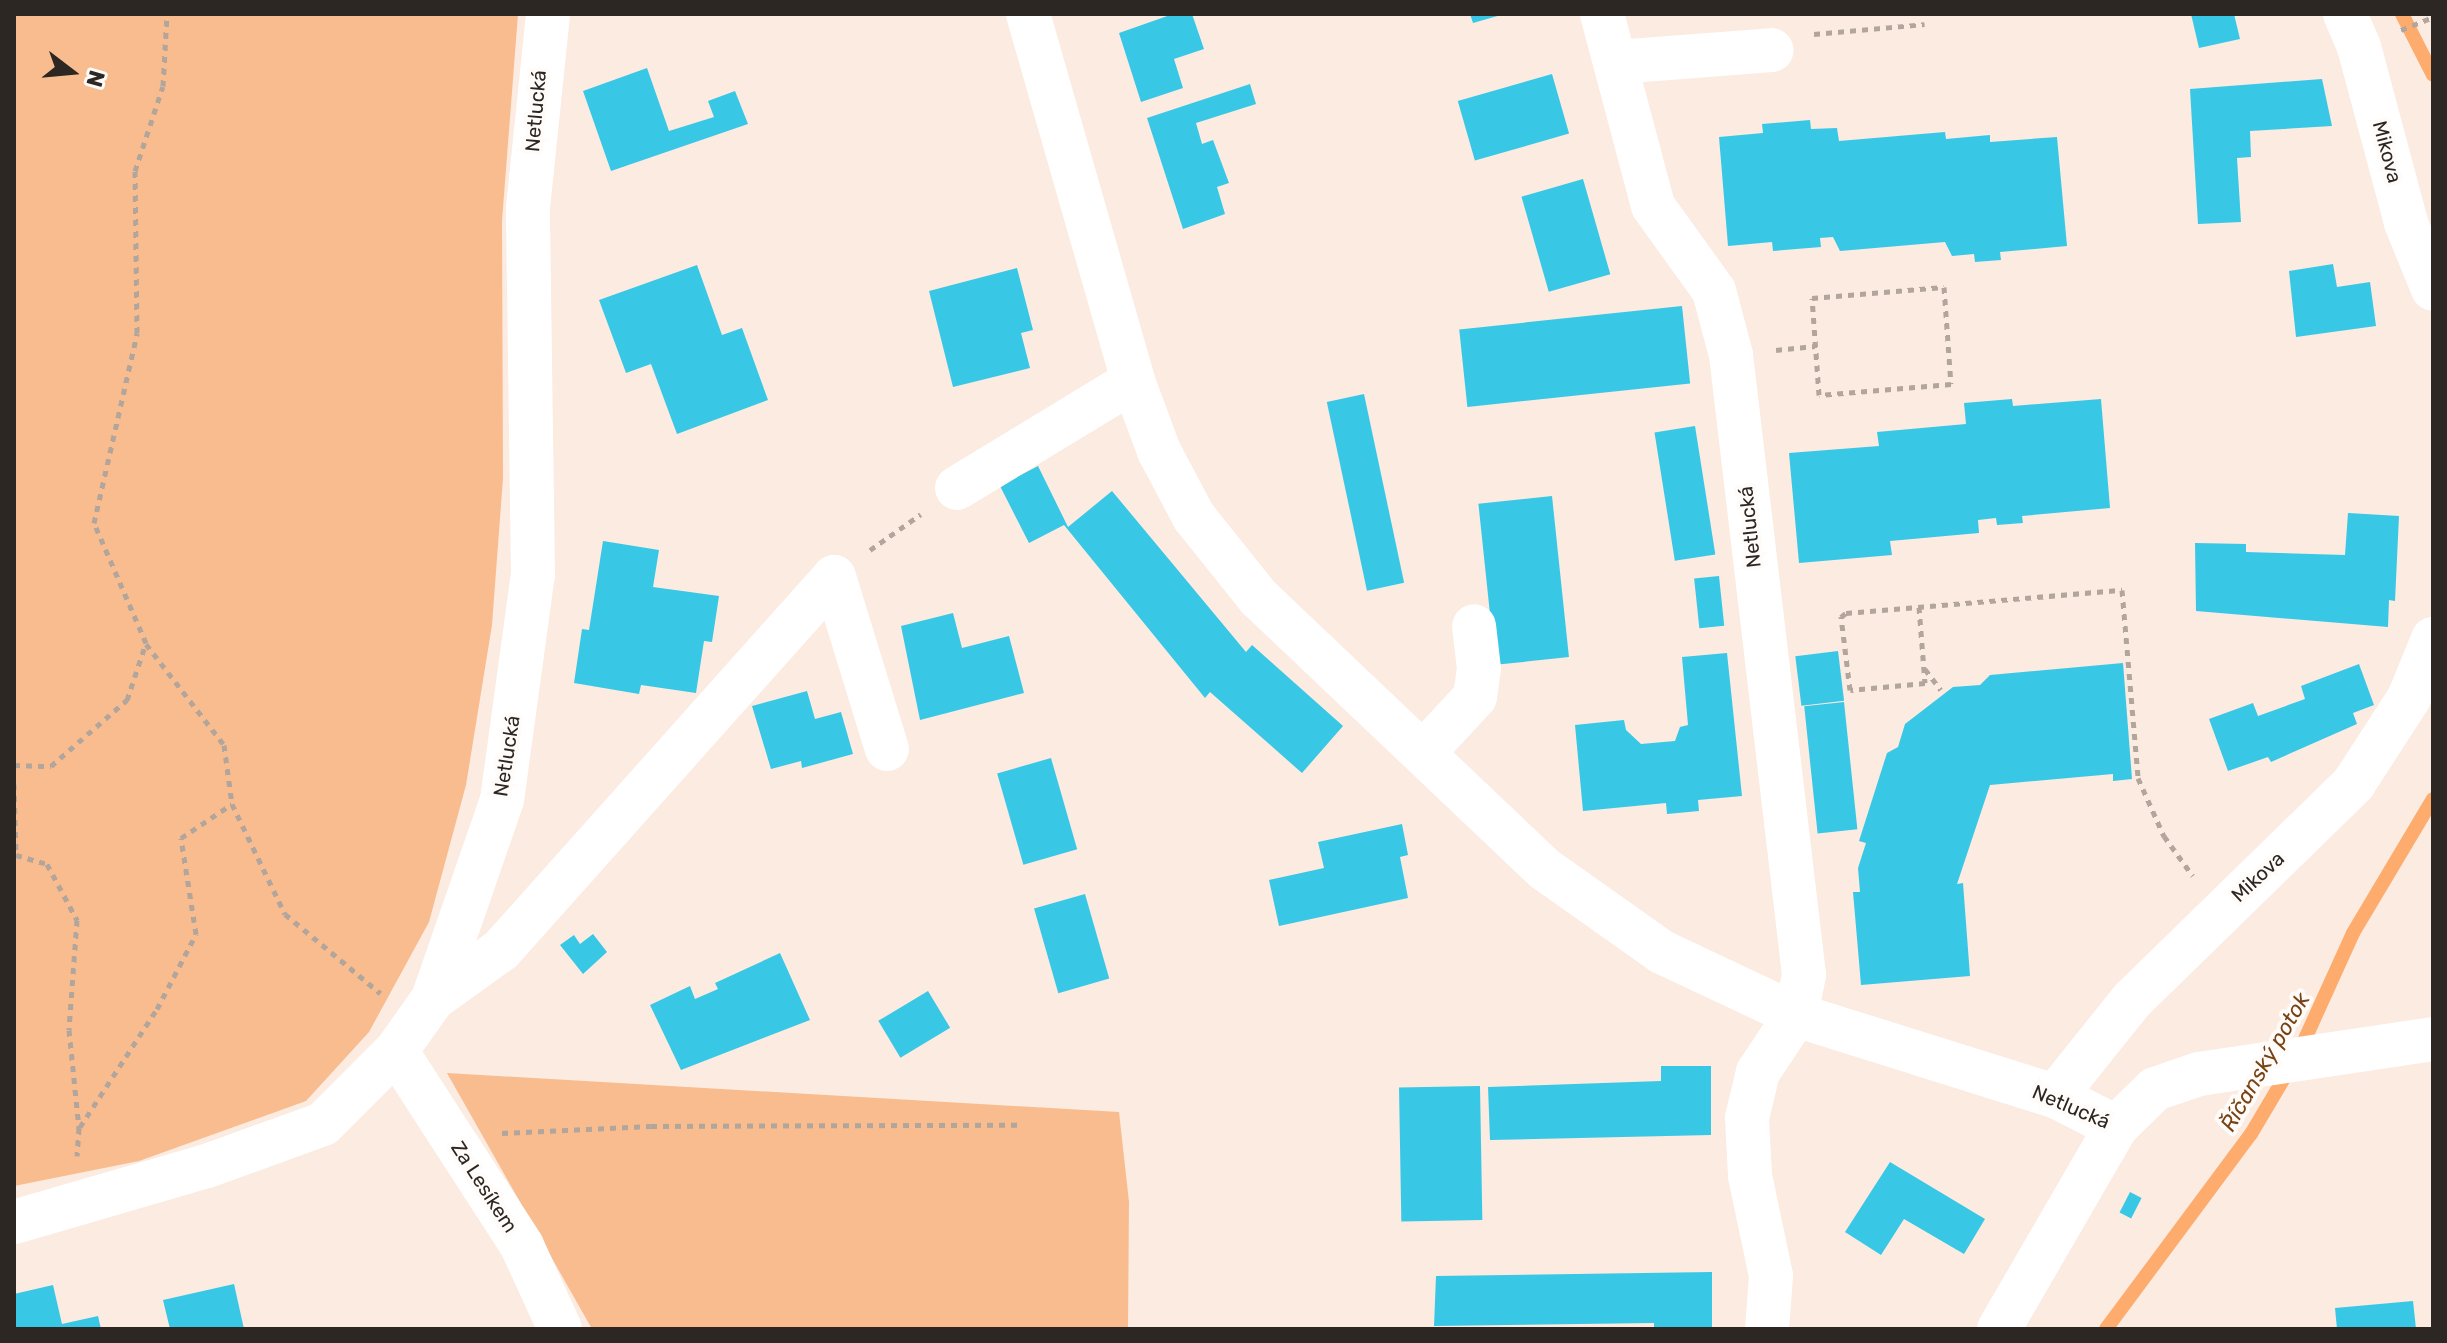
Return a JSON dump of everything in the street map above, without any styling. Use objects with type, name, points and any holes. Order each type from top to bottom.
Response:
[{"type":"street","name":"Netlucká","points":[[14,1222],[73,1208],[323,1124],[396,1051],[433,999],[502,800],[533,575],[528,208],[548,14]]},
{"type":"street","name":"Netlucká","points":[[1028,14],[1133,381],[1159,451],[1194,517],[1259,598],[1546,870],[1662,952],[1796,1015],[2055,1096],[2116,1127],[2155,1089],[2199,1074],[2433,1039]]},
{"type":"street","name":"Netlucká","points":[[1602,14],[1653,206],[1714,291],[1724,318],[1804,975],[1796,1015],[1758,1072],[1747,1118],[1750,1176],[1771,1276],[1767,1329]]},
{"type":"street","name":"Mikova","points":[[2345,14],[2359,47],[2406,223],[2433,289]]},
{"type":"street","points":[[1617,62],[1772,50]]},
{"type":"street","points":[[957,488],[1133,381]]},
{"type":"street","points":[[433,999],[501,950],[834,577]]},
{"type":"street","points":[[834,577],[887,749]]},
{"type":"street","points":[[1423,753],[1475,697],[1479,669],[1474,626]]},
{"type":"street","name":"Mikova","points":[[2055,1096],[2132,1000],[2354,783],[2409,698],[2433,639]]},
{"type":"street","name":"Za Lesíkem","points":[[396,1051],[522,1246],[560,1329]]},
{"type":"street","points":[[1999,1329],[2116,1127]]},
{"type":"path","points":[[167,14],[163,86],[135,171],[137,333],[94,523],[146,643],[224,745],[232,804],[285,914],[387,998],[433,999]]},
{"type":"path","points":[[2387,36],[2433,17]]},
{"type":"path","points":[[1772,50],[1778,37],[1925,24]]},
{"type":"path","points":[[1944,287],[1951,384],[1819,395],[1812,298],[1944,287]]},
{"type":"path","points":[[834,577],[957,488]]},
{"type":"path","points":[[1919,607],[1925,683],[1850,690],[1841,617],[1919,607],[2122,590],[2138,778],[2164,836],[2200,885]]},
{"type":"path","points":[[14,765],[51,766],[127,700],[146,643]]},
{"type":"path","points":[[1924,668],[1941,690]]},
{"type":"path","points":[[14,784],[16,855],[47,864],[77,920],[69,1030],[79,1128],[73,1208]]},
{"type":"path","points":[[79,1128],[157,1009],[196,934],[181,838],[232,804]]},
{"type":"path","points":[[454,1141],[519,1131],[636,1127],[1021,1125]]},
{"type":"shaded area","points":[[14,14],[518,14],[502,221],[503,478],[492,625],[466,785],[429,922],[369,1032],[306,1101],[139,1161],[14,1186]]},
{"type":"shaded area","points":[[447,1073],[1119,1112],[1129,1202],[1128,1329],[592,1329]]},
{"type":"building","points":[[1173,14],[1192,14],[1204,49],[1174,59],[1183,88],[1141,102],[1119,33]]},
{"type":"building","points":[[1470,14],[1501,14],[1501,15],[1473,23]]},
{"type":"building","points":[[2191,14],[2234,14],[2240,39],[2199,48]]},
{"type":"building","points":[[647,68],[669,131],[714,117],[708,101],[735,91],[748,124],[611,171],[583,91]]},
{"type":"building","points":[[1552,74],[1569,134],[1475,161],[1458,101]]},
{"type":"building","points":[[2322,79],[2332,126],[2250,131],[2251,157],[2237,158],[2241,222],[2198,224],[2190,89]]},
{"type":"building","points":[[1250,84],[1256,104],[1196,123],[1202,144],[1213,140],[1229,183],[1217,187],[1225,214],[1183,229],[1147,118]]},
{"type":"building","points":[[1810,120],[1811,129],[1837,128],[1839,141],[1945,132],[1946,139],[1990,135],[1990,142],[2057,137],[2067,246],[2000,252],[2001,260],[1975,262],[1974,254],[1952,256],[1945,242],[1840,251],[1833,237],[1820,238],[1821,247],[1773,251],[1772,242],[1728,246],[1719,137],[1763,133],[1762,124]]},
{"type":"building","points":[[1583,179],[1610,274],[1549,292],[1521,197]]},
{"type":"building","points":[[2333,264],[2337,287],[2370,282],[2376,326],[2296,337],[2289,271]]},
{"type":"building","points":[[697,265],[722,335],[742,328],[768,400],[677,434],[651,364],[626,373],[599,300]]},
{"type":"building","points":[[1017,268],[1033,330],[1021,333],[1030,368],[953,387],[929,291]]},
{"type":"building","points":[[1682,306],[1690,384],[1467,407],[1459,329]]},
{"type":"building","points":[[1364,394],[1404,583],[1367,591],[1327,402]]},
{"type":"building","points":[[2012,399],[2013,406],[2101,399],[2110,508],[2022,516],[2023,523],[1997,525],[1996,518],[1978,520],[1979,533],[1890,541],[1892,555],[1799,563],[1789,453],[1879,446],[1877,432],[1966,424],[1964,403]]},
{"type":"building","points":[[1695,426],[1715,554],[1675,561],[1655,432]]},
{"type":"building","points":[[1038,466],[1068,527],[1112,491],[1246,652],[1252,645],[1343,726],[1302,773],[1210,692],[1205,698],[1064,525],[1029,543],[1000,486]]},
{"type":"building","points":[[1552,496],[1569,657],[1495,665],[1478,504]]},
{"type":"building","points":[[2348,513],[2399,516],[2395,601],[2389,600],[2388,627],[2196,611],[2195,543],[2246,544],[2246,552],[2345,555]]},
{"type":"building","points":[[603,541],[659,550],[653,587],[719,596],[712,642],[704,641],[696,693],[641,685],[639,694],[574,683],[582,629],[589,630]]},
{"type":"building","points":[[1719,576],[1724,626],[1699,628],[1694,579]]},
{"type":"building","points":[[953,613],[962,648],[1009,636],[1024,693],[920,720],[901,626]]},
{"type":"building","points":[[1838,651],[1844,701],[1801,706],[1795,656]]},
{"type":"building","points":[[1727,653],[1742,796],[1698,800],[1699,811],[1667,814],[1666,803],[1583,811],[1575,725],[1624,720],[1626,730],[1641,744],[1675,741],[1680,727],[1688,725],[1682,657]]},
{"type":"building","points":[[2123,663],[2132,779],[2113,781],[2113,774],[1990,785],[1957,884],[1963,883],[1970,976],[1861,985],[1853,892],[1860,892],[1858,868],[1866,843],[1859,841],[1887,753],[1898,747],[1905,724],[1953,687],[1980,685],[1990,675]]},
{"type":"building","points":[[2359,664],[2374,705],[2353,713],[2357,724],[2271,762],[2268,757],[2228,771],[2209,719],[2253,703],[2258,716],[2305,699],[2301,686]]},
{"type":"building","points":[[807,691],[815,719],[841,712],[853,754],[802,768],[801,761],[771,769],[752,706]]},
{"type":"building","points":[[1844,702],[1857,829],[1818,833],[1804,706]]},
{"type":"building","points":[[1051,758],[1077,849],[1023,865],[997,773]]},
{"type":"building","points":[[1402,824],[1408,855],[1400,857],[1408,898],[1279,926],[1269,880],[1324,868],[1318,842]]},
{"type":"building","points":[[1085,894],[1109,979],[1058,993],[1034,909]]},
{"type":"building","points":[[593,934],[607,952],[583,974],[560,945],[574,935],[580,944]]},
{"type":"building","points":[[780,953],[810,1020],[681,1070],[650,1005],[690,986],[695,999],[718,989],[715,983]]},
{"type":"building","points":[[928,991],[950,1028],[900,1058],[878,1021]]},
{"type":"building","points":[[1661,1066],[1711,1066],[1711,1135],[1490,1140],[1488,1087],[1661,1081]]},
{"type":"building","points":[[1480,1086],[1482,1220],[1401,1221],[1399,1087]]},
{"type":"building","points":[[1890,1162],[1985,1219],[1964,1254],[1904,1219],[1881,1255],[1845,1232]]},
{"type":"building","points":[[2130,1192],[2142,1198],[2131,1218],[2120,1212]]},
{"type":"building","points":[[1712,1272],[1712,1329],[1654,1329],[1654,1323],[1434,1326],[1436,1276]]},
{"type":"building","points":[[234,1284],[244,1329],[170,1329],[163,1300]]},
{"type":"building","points":[[53,1285],[62,1324],[98,1316],[101,1329],[14,1329],[14,1294]]},
{"type":"building","points":[[2413,1301],[2416,1329],[2337,1329],[2335,1308]]},
{"type":"waterway","name":"Říčanský potok","points":[[2402,14],[2433,75]]},
{"type":"waterway","name":"Říčanský potok","points":[[2300,1050],[2353,933],[2433,799]]},
{"type":"waterway","name":"Říčanský potok","points":[[2106,1329],[2251,1134],[2290,1068]]}]
